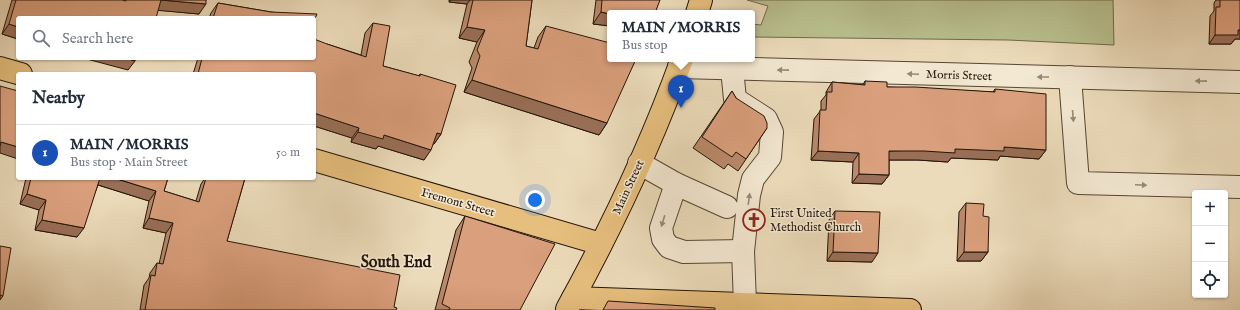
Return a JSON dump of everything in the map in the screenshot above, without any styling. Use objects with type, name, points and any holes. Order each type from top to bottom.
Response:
[{"type":"main road","points":[[698,10],[702,0]]},
{"type":"main road","name":"Main Street","points":[[570,304],[601,244],[639,163],[658,121],[680,63]]},
{"type":"main road","points":[[0,68],[16,73]]},
{"type":"main road","name":"Fremont Street","points":[[316,161],[601,244]]},
{"type":"main road","points":[[570,304],[745,304],[910,310]]},
{"type":"street","name":"Morris Street","points":[[680,63],[732,69],[1240,82]]},
{"type":"street","points":[[732,69],[735,100],[766,119],[772,132],[770,157],[753,179],[749,195],[743,251],[745,304]]},
{"type":"street","points":[[1070,77],[1078,183],[1240,187]]},
{"type":"street","points":[[639,163],[676,184],[727,207]]},
{"type":"street","points":[[676,184],[661,228],[663,239],[669,247],[684,252],[743,251]]},
{"type":"green space","points":[[747,0],[1113,0],[1114,45],[1008,40],[755,37],[755,24],[761,25],[768,6]]},
{"type":"building","points":[[16,0],[161,0],[157,16],[16,16],[16,26],[9,24]]},
{"type":"building","points":[[161,0],[206,0],[206,4]]},
{"type":"building","points":[[473,0],[532,0],[526,46],[538,49],[546,26],[607,42],[607,62],[635,62],[607,123],[472,80],[480,56],[477,50],[485,30],[467,27]]},
{"type":"building","points":[[602,0],[660,0],[656,10],[607,10],[607,13],[601,12]]},
{"type":"building","points":[[1220,0],[1240,0],[1240,30],[1238,30],[1238,35],[1215,35],[1216,7],[1220,7]]},
{"type":"building","points":[[218,3],[271,12],[317,14],[316,16],[214,16]]},
{"type":"building","points":[[373,23],[390,26],[383,66],[420,76],[420,74],[456,85],[441,134],[437,133],[431,150],[384,135],[383,139],[358,132],[359,128],[316,114],[316,72],[198,72],[202,60],[316,60],[316,40],[366,57]]},
{"type":"building","points":[[865,81],[887,82],[887,87],[915,87],[995,92],[995,89],[1046,94],[1046,150],[1004,147],[1004,151],[955,149],[955,153],[889,151],[889,175],[859,174],[859,153],[818,151],[820,110],[826,110],[827,92],[832,92],[832,82],[865,85]]},
{"type":"building","points":[[0,86],[16,90],[16,146],[1,142],[0,146]]},
{"type":"building","points":[[732,91],[736,98],[764,116],[767,123],[767,128],[746,159],[736,152],[732,157],[702,137]]},
{"type":"building","points":[[30,180],[99,180],[84,228],[42,220],[46,200],[27,194]]},
{"type":"building","points":[[120,180],[167,180],[164,191],[199,202],[205,180],[244,180],[227,241],[400,275],[394,307],[397,308],[396,310],[145,310],[151,275],[155,276],[157,263],[163,264],[173,223],[149,218],[156,191]]},
{"type":"building","points":[[966,203],[984,204],[983,216],[989,217],[988,252],[964,252]]},
{"type":"building","points":[[835,211],[880,212],[878,253],[833,252]]},
{"type":"building","points":[[465,216],[555,244],[520,310],[449,310],[450,308],[442,304]]},
{"type":"building","points":[[0,246],[11,248],[3,296],[0,295]]},
{"type":"building","points":[[608,301],[715,308],[715,310],[603,310]]},
{"type":"place","name":"MAIN / MORRIS","points":[[681,108]]},
{"type":"place","name":"First United Methodist Church","points":[[754,220]]},
{"type":"district","name":"South End","points":[[396,261]]}]
